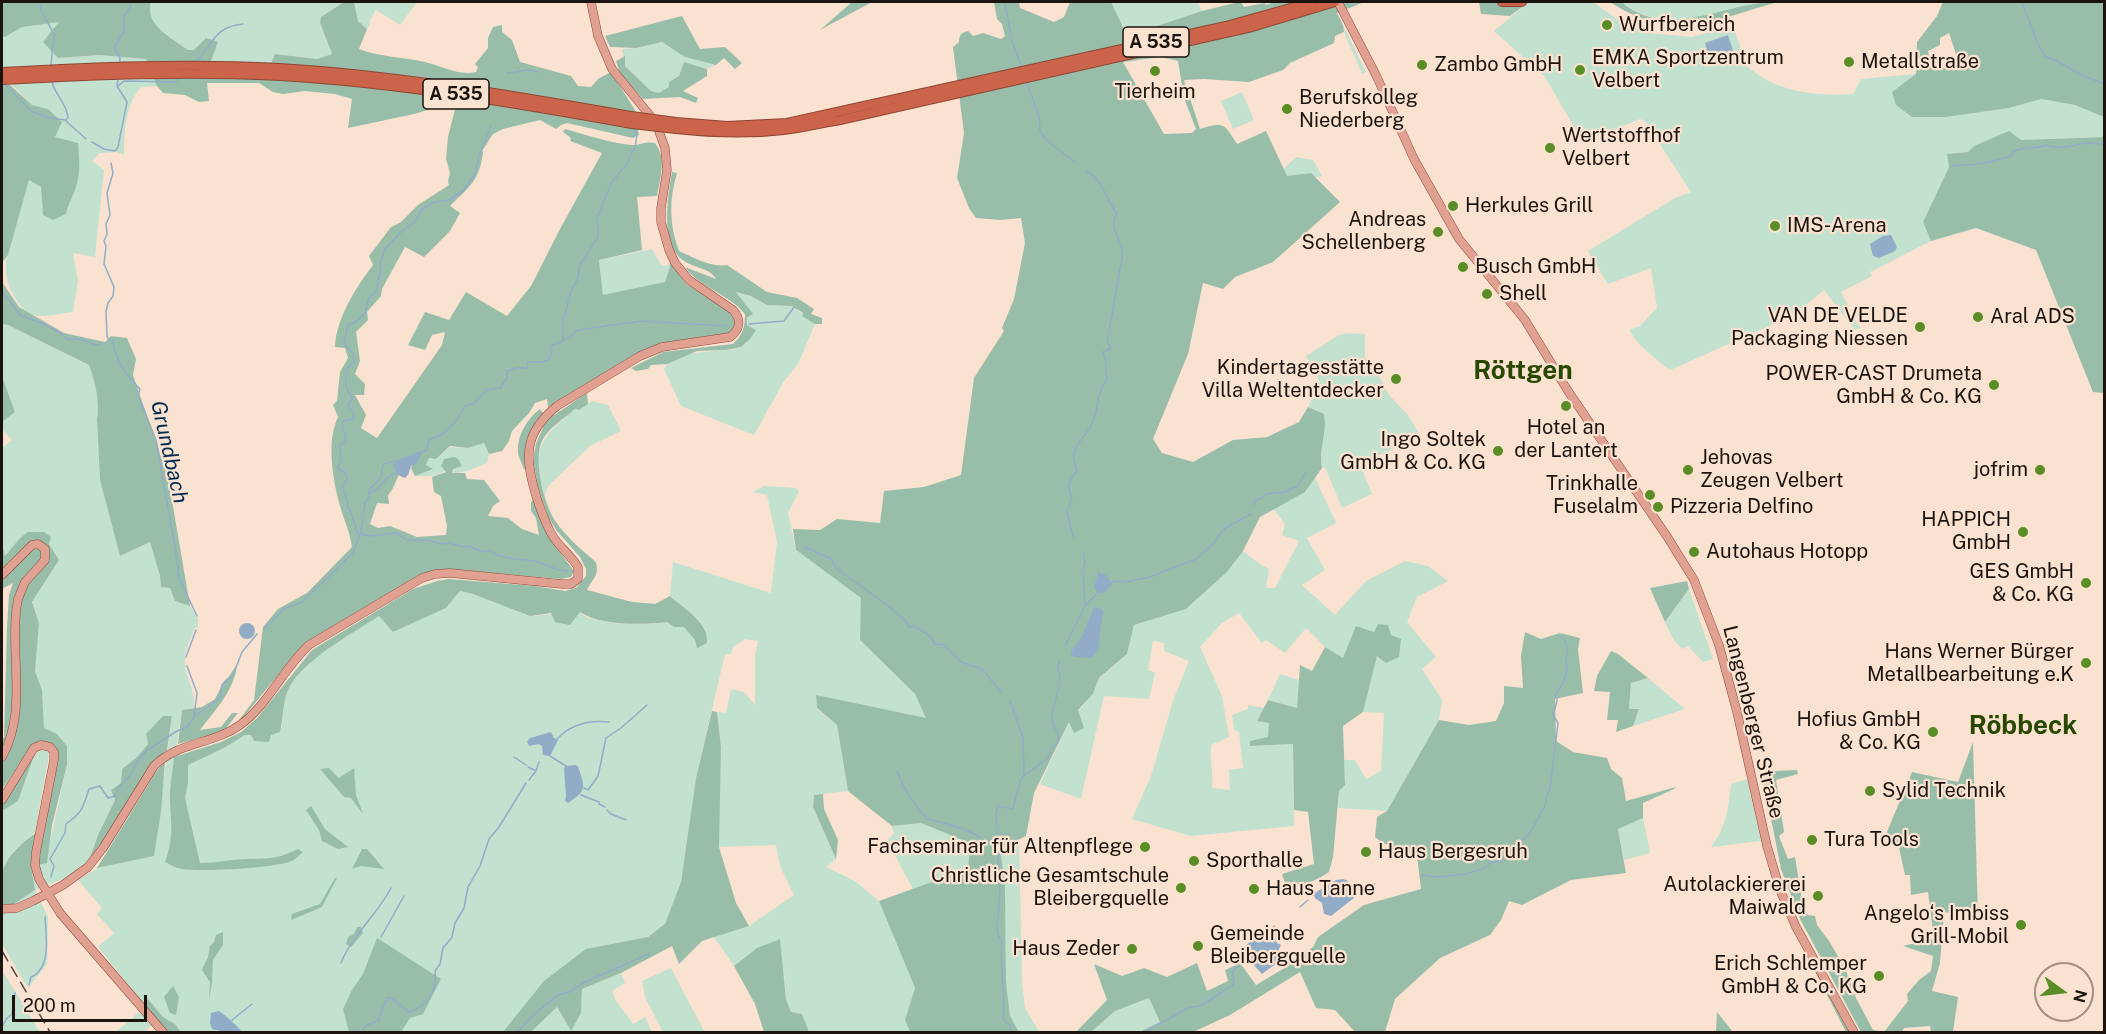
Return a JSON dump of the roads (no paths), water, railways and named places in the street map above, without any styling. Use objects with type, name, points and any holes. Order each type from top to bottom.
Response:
[{"type":"highway","name":"A 535","points":[[1086,61],[1312,2]]},
{"type":"highway","points":[[1502,2],[1522,2]]},
{"type":"highway","name":"A 535","points":[[2,72],[138,66],[380,77],[472,89],[632,120],[676,125],[727,126],[787,123],[967,88],[1252,27],[1337,3]]},
{"type":"highway","name":"A 535","points":[[2,80],[135,74],[279,72]]},
{"type":"main road","points":[[2,909],[17,908],[77,876],[96,858],[154,766],[165,755],[238,727],[259,706],[298,655],[309,645],[410,584],[435,574],[450,573],[562,584],[574,582],[579,575],[578,567],[553,536],[545,521],[529,464],[529,443],[539,423],[566,400],[640,356],[662,346],[730,337],[736,333],[740,324],[739,316],[725,303],[688,280],[669,250],[661,222],[667,170],[665,148],[656,123],[612,69],[598,36],[591,2]]},
{"type":"main road","name":"Langenberger Straße","points":[[1337,3],[1376,75],[1414,159],[1459,239],[1525,320],[1568,391],[1694,580],[1722,654],[1767,846],[1780,890],[1796,927],[1854,1032]]},
{"type":"main road","points":[[2,576],[32,545],[38,544],[45,549],[45,560],[25,582],[18,599],[15,721],[11,738],[2,757]]},
{"type":"main road","points":[[2,800],[34,748],[41,745],[50,747],[54,752],[54,760],[36,852],[37,872],[46,893],[60,913],[163,1032]]},
{"type":"water","points":[[1728,35],[1733,51],[1710,59],[1705,43]]},
{"type":"water","points":[[1891,235],[1897,247],[1895,251],[1879,258],[1873,256],[1870,244],[1883,236]]},
{"type":"water","points":[[423,451],[405,478],[398,474],[393,464],[396,463],[395,461]]},
{"type":"water","points":[[1098,572],[1106,575],[1112,584],[1104,593],[1099,593],[1094,588]]},
{"type":"water","points":[[1094,607],[1103,611],[1098,649],[1092,658],[1075,657],[1071,655],[1071,652],[1082,636]]},
{"type":"water","points":[[247,623],[253,625],[255,631],[253,637],[247,639],[241,637],[239,631],[241,625]]},
{"type":"water","points":[[551,732],[558,740],[550,756],[543,755],[542,746],[539,744],[529,746],[527,742],[530,738]]},
{"type":"water","points":[[566,766],[578,766],[583,787],[582,791],[568,803],[565,801],[564,769]]},
{"type":"water","points":[[1336,880],[1348,881],[1354,898],[1331,916],[1324,914],[1322,903],[1313,894]]},
{"type":"water","points":[[1275,925],[1275,929],[1280,933],[1276,939],[1281,945],[1276,955],[1280,961],[1262,974],[1248,959],[1246,945]]},
{"type":"water","points":[[219,1011],[242,1032],[212,1029],[211,1013]]},
{"type":"waterway","points":[[43,2],[40,9],[54,34],[51,65]]},
{"type":"waterway","points":[[120,62],[114,48],[124,31],[124,16],[131,7],[129,2]]},
{"type":"waterway","points":[[1005,2],[1012,42],[1022,67]]},
{"type":"waterway","points":[[2022,2],[2045,57],[2104,84]]},
{"type":"waterway","points":[[195,63],[220,33],[243,24]]},
{"type":"waterway","points":[[507,73],[527,70],[539,72]]},
{"type":"waterway","points":[[118,86],[124,81],[175,82],[179,78]]},
{"type":"waterway","points":[[92,142],[104,149],[115,151],[118,147],[127,102],[117,86],[118,79]]},
{"type":"waterway","points":[[52,82],[67,113],[68,118],[65,120]]},
{"type":"waterway","name":"Grundbach","points":[[4,83],[31,111],[50,118],[65,120],[86,139]]},
{"type":"waterway","points":[[1027,83],[1039,116],[1040,131],[1046,140],[1075,162]]},
{"type":"waterway","points":[[359,535],[342,487],[347,479],[345,473],[337,468],[341,462],[340,445],[344,442],[346,435],[342,428],[343,421],[354,419],[353,412],[349,408],[349,403],[353,398],[346,384],[348,367],[354,362],[353,354],[344,343],[348,325],[357,321],[365,313],[369,298],[376,291],[381,269],[380,263],[385,249],[401,232],[415,222],[421,210],[434,202],[449,200],[463,191],[475,174],[479,156],[491,126]]},
{"type":"waterway","points":[[563,339],[563,318],[570,294],[577,280],[580,265],[598,237],[597,218],[612,182],[626,165],[635,147],[637,135],[633,128]]},
{"type":"waterway","points":[[1951,168],[1954,165],[1976,164],[2012,156],[2013,152],[2025,148],[2045,145],[2067,147],[2085,143],[2104,144]]},
{"type":"waterway","name":"Grundbach","points":[[111,163],[113,173],[107,193],[110,215],[106,224],[104,264],[114,287],[113,296],[106,311],[107,336],[113,341],[122,367],[140,389],[138,395],[156,440],[179,578],[197,616]]},
{"type":"waterway","points":[[1073,537],[1067,512],[1072,498],[1069,484],[1077,470],[1073,454],[1093,422],[1101,390],[1107,379],[1103,352],[1111,348],[1107,342],[1123,253],[1114,229],[1117,213],[1097,179],[1086,171]]},
{"type":"waterway","points":[[2,293],[20,315],[46,325],[62,334],[66,339],[80,339],[96,345],[102,344]]},
{"type":"waterway","points":[[749,324],[784,321],[794,307]]},
{"type":"waterway","points":[[410,456],[427,450],[428,441],[448,429],[465,406],[473,404],[487,390],[500,388],[507,378],[507,371],[527,368],[528,362],[543,362],[550,359],[552,345],[561,342],[578,330],[641,321],[727,326]]},
{"type":"waterway","points":[[264,629],[284,609],[302,602],[353,553],[361,531],[369,490],[381,477],[383,464],[397,461]]},
{"type":"waterway","points":[[370,493],[378,489],[396,472]]},
{"type":"waterway","points":[[1254,505],[1255,501],[1268,494],[1284,492],[1298,486],[1305,473]]},
{"type":"waterway","points":[[1109,584],[1115,581],[1126,582],[1150,577],[1196,559],[1213,544],[1225,528],[1251,514]]},
{"type":"waterway","points":[[361,534],[370,536],[396,533],[407,540],[428,540],[441,544],[469,546],[483,552],[490,550],[507,558],[534,561],[568,571]]},
{"type":"waterway","points":[[805,547],[831,559],[837,569],[883,602],[905,620],[909,627],[914,626],[930,636],[935,644],[944,645],[961,662],[982,669],[1001,692]]},
{"type":"waterway","points":[[1065,646],[1085,606],[1083,554]]},
{"type":"waterway","points":[[1085,606],[1098,592]]},
{"type":"waterway","name":"Grundbach","points":[[186,657],[196,630]]},
{"type":"waterway","points":[[51,877],[54,866],[50,859],[65,833],[66,824],[82,809],[89,789],[100,786],[108,798],[115,796],[119,787],[130,776],[136,763],[146,751],[187,727],[194,717],[220,698],[222,685],[234,673],[242,652],[257,634]]},
{"type":"waterway","points":[[1422,875],[1437,877],[1466,874],[1485,868],[1490,863],[1502,860],[1530,833],[1545,806],[1550,789],[1558,723],[1553,715],[1557,701],[1556,694],[1564,681],[1567,668],[1568,648],[1563,637]]},
{"type":"waterway","points":[[1010,1032],[1011,1026],[1003,1019],[1002,940],[998,935],[997,927],[1000,893],[996,813],[998,806],[1013,809],[1021,778],[1048,758],[1052,747],[1058,743],[1059,734],[1052,715],[1059,688],[1059,662]]},
{"type":"waterway","name":"Grundbach","points":[[187,666],[197,693],[194,716]]},
{"type":"waterway","points":[[1010,701],[1023,738],[1024,775]]},
{"type":"waterway","points":[[584,788],[588,790],[598,776],[606,738],[647,705]]},
{"type":"waterway","points":[[557,739],[568,730],[581,724],[609,722]]},
{"type":"waterway","points":[[550,756],[566,766]]},
{"type":"waterway","points":[[514,757],[526,765]]},
{"type":"waterway","points":[[529,780],[539,762]]},
{"type":"waterway","points":[[528,767],[536,771]]},
{"type":"waterway","points":[[897,771],[906,790],[927,819],[972,833],[981,839],[985,848]]},
{"type":"waterway","points":[[361,1032],[367,1025],[378,1021],[387,998],[391,998],[409,1012],[421,1006],[430,996],[443,948],[452,937],[455,923],[464,908],[468,887],[480,866],[489,839],[526,783]]},
{"type":"waterway","points":[[581,795],[605,807]]},
{"type":"waterway","points":[[607,810],[626,820]]},
{"type":"waterway","points":[[1350,889],[1375,884]]},
{"type":"waterway","points":[[341,963],[351,943],[391,888]]},
{"type":"waterway","points":[[381,937],[404,896]]},
{"type":"waterway","points":[[1300,907],[1308,900]]},
{"type":"waterway","points":[[29,985],[31,977],[38,973],[45,959],[47,942],[45,917]]},
{"type":"waterway","points":[[510,1032],[519,1031],[530,1018],[558,995],[649,954]]},
{"type":"waterway","points":[[1145,1032],[1188,1008],[1200,1006],[1233,985],[1232,971],[1241,964]]},
{"type":"waterway","points":[[2,1027],[12,1014],[15,993]]},
{"type":"waterway","points":[[232,1020],[252,1004]]},
{"type":"railway","points":[[2,951],[50,1032]]},
{"type":"place","name":"Wurfbereich","points":[[1607,25]]},
{"type":"place","name":"Metallstraße","points":[[1849,62]]},
{"type":"place","name":"Zambo GmbH","points":[[1422,65]]},
{"type":"place","name":"EMKA Sportzentrum Velbert","points":[[1580,70]]},
{"type":"place","name":"Tierheim","points":[[1155,71]]},
{"type":"place","name":"Berufskolleg Niederberg","points":[[1287,109]]},
{"type":"place","name":"Wertstoffhof Velbert","points":[[1550,148]]},
{"type":"place","name":"Herkules Grill","points":[[1453,206]]},
{"type":"place","name":"IMS-Arena","points":[[1775,226]]},
{"type":"place","name":"Andreas Schellenberg","points":[[1438,232]]},
{"type":"place","name":"Busch GmbH","points":[[1463,267]]},
{"type":"place","name":"Shell","points":[[1487,294]]},
{"type":"place","name":"Aral ADS","points":[[1978,317]]},
{"type":"place","name":"VAN DE VELDE Packaging Niessen","points":[[1920,327]]},
{"type":"place","name":"Kindertagesstätte Villa Weltentdecker","points":[[1396,379]]},
{"type":"place","name":"POWER-CAST Drumeta GmbH & Co. KG","points":[[1994,385]]},
{"type":"place","name":"Hotel an der Lantert","points":[[1566,406]]},
{"type":"place","name":"Ingo Soltek GmbH & Co. KG","points":[[1498,451]]},
{"type":"place","name":"Jehovas Zeugen Velbert","points":[[1688,470]]},
{"type":"place","name":"jofrim","points":[[2040,470]]},
{"type":"place","name":"Trinkhalle Fuselalm","points":[[1650,495]]},
{"type":"place","name":"Pizzeria Delfino","points":[[1658,507]]},
{"type":"place","name":"HAPPICH GmbH","points":[[2023,532]]},
{"type":"place","name":"Autohaus Hotopp","points":[[1694,552]]},
{"type":"place","name":"GES GmbH & Co. KG","points":[[2086,583]]},
{"type":"place","name":"Hans Werner Bürger Metallbearbeitung e.K","points":[[2086,663]]},
{"type":"place","name":"Hofius GmbH & Co. KG","points":[[1933,732]]},
{"type":"place","name":"Sylid Technik","points":[[1870,791]]},
{"type":"place","name":"Tura Tools","points":[[1812,840]]},
{"type":"place","name":"Fachseminar für Altenpflege","points":[[1145,847]]},
{"type":"place","name":"Haus Bergesruh","points":[[1366,852]]},
{"type":"place","name":"Sporthalle","points":[[1194,861]]},
{"type":"place","name":"Christliche Gesamtschule Bleibergquelle","points":[[1181,888]]},
{"type":"place","name":"Haus Tanne","points":[[1254,889]]},
{"type":"place","name":"Autolackiererei Maiwald","points":[[1818,896]]},
{"type":"place","name":"Angelo‘s Imbiss Grill-Mobil","points":[[2021,925]]},
{"type":"place","name":"Gemeinde Bleibergquelle","points":[[1198,946]]},
{"type":"place","name":"Haus Zeder","points":[[1132,949]]},
{"type":"place","name":"Erich Schlemper GmbH & Co. KG","points":[[1879,976]]},
{"type":"district","name":"Röttgen","points":[[1523,371]]},
{"type":"district","name":"Röbbeck","points":[[2023,726]]}]
